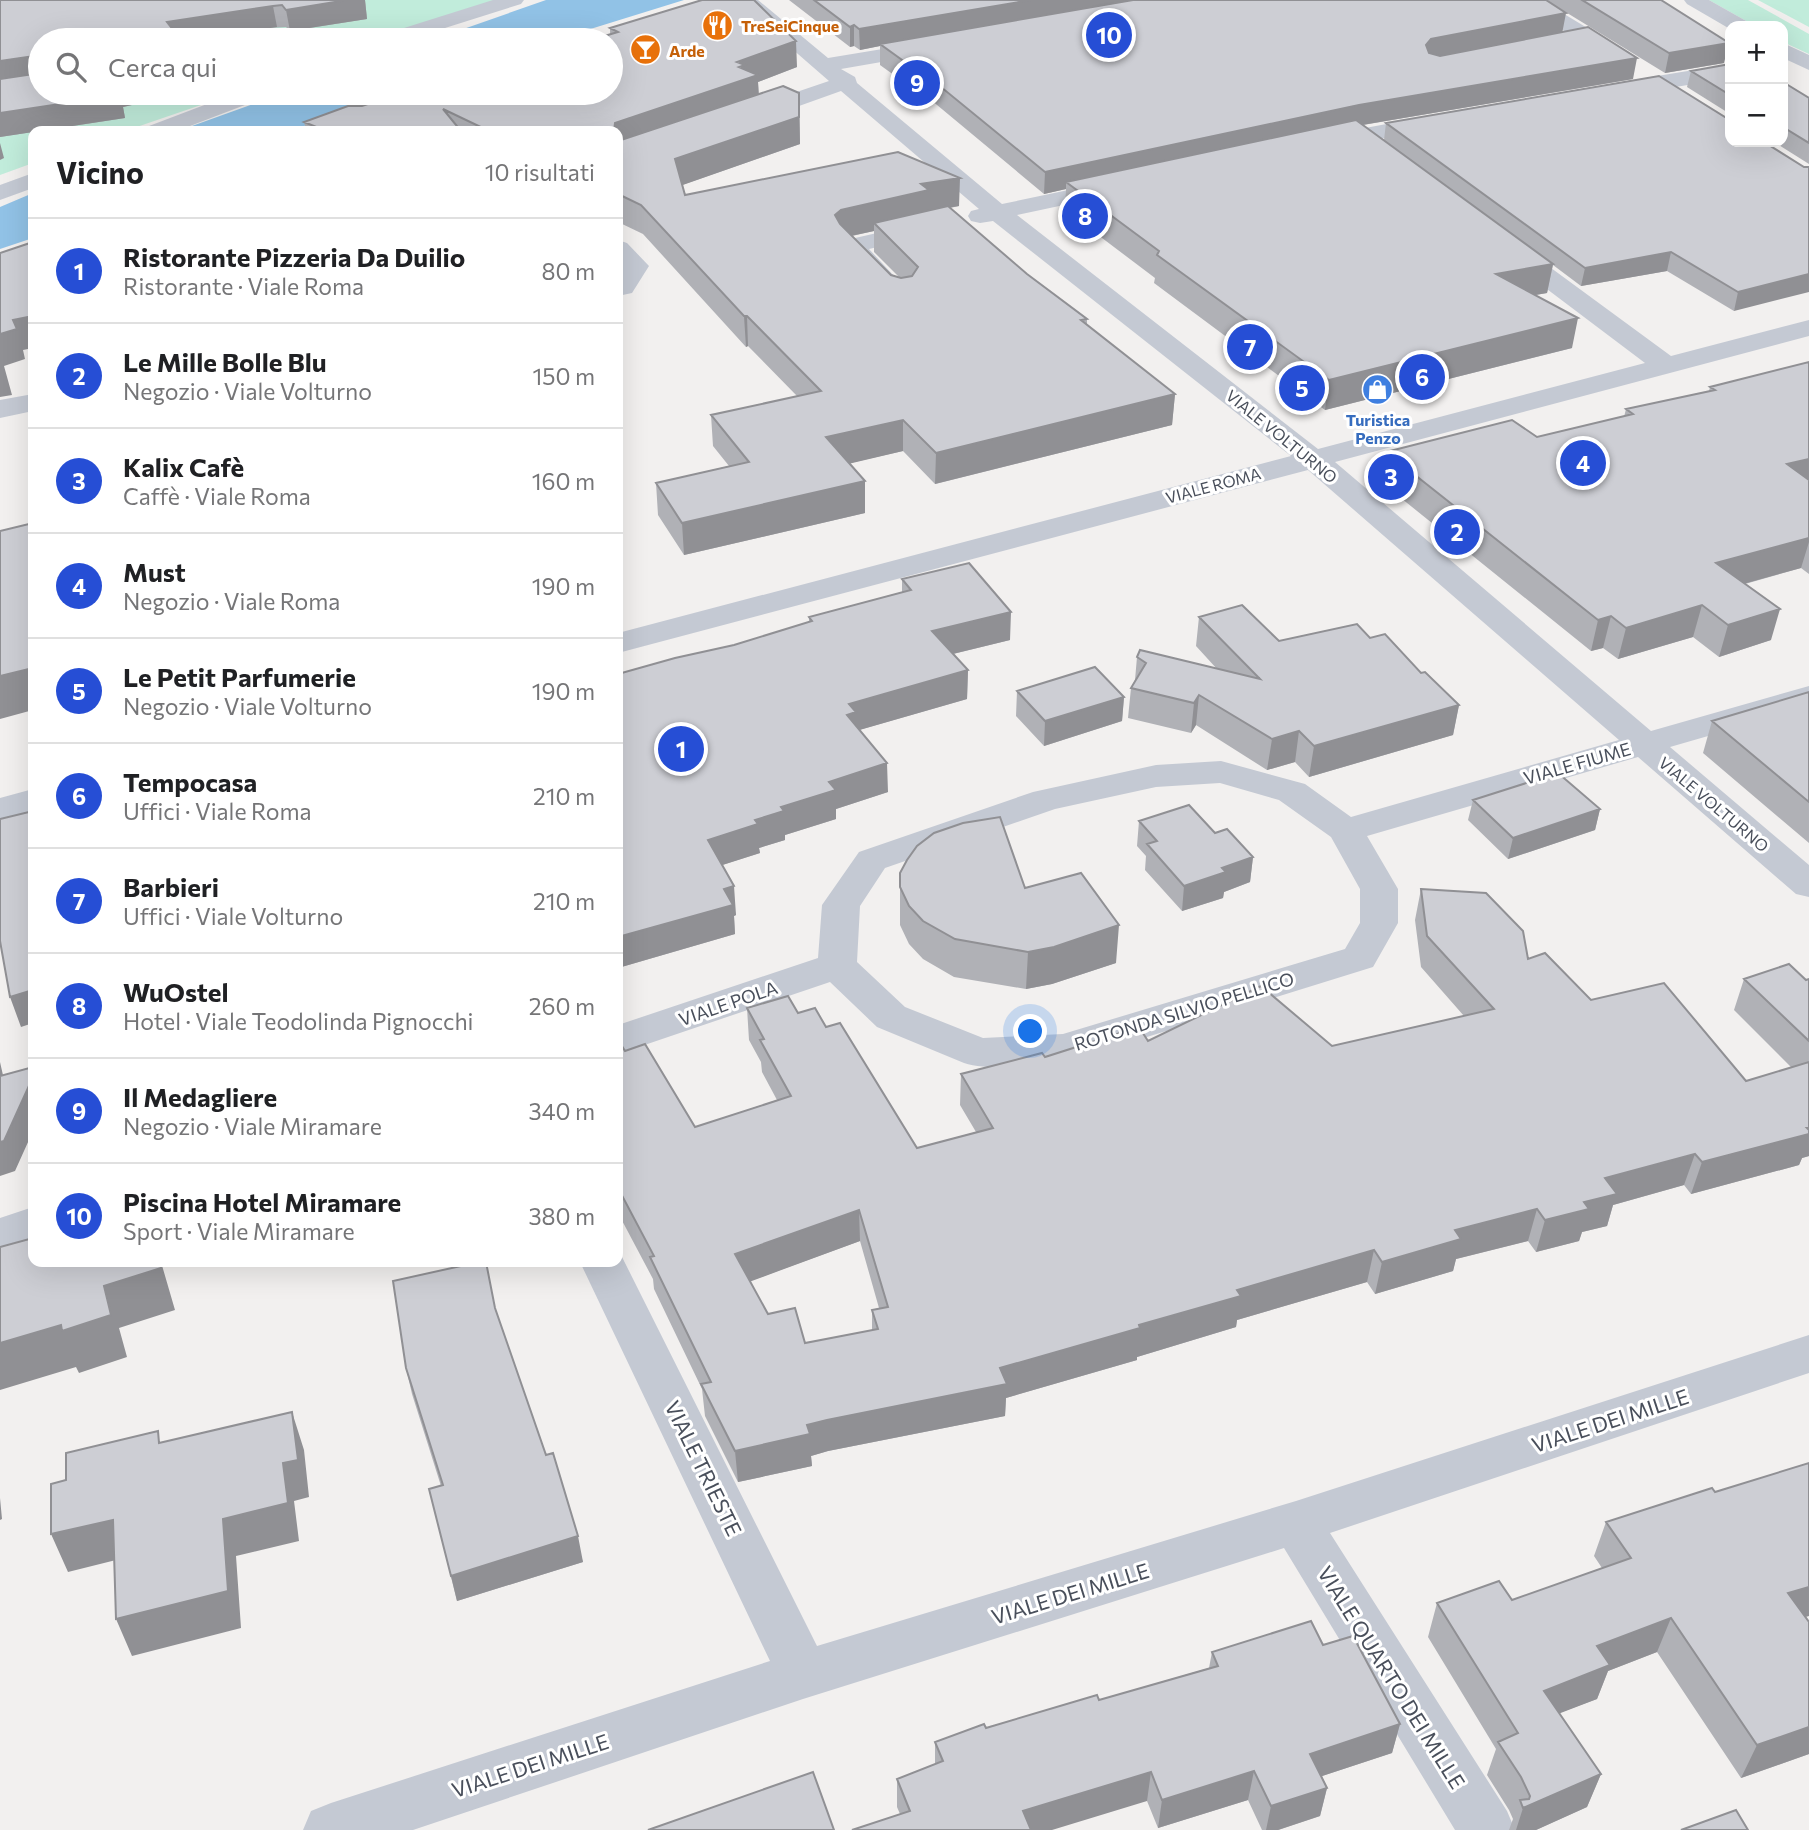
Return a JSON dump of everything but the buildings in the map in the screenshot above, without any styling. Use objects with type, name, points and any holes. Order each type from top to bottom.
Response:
[{"type":"street","points":[[441,0],[458,18]]},
{"type":"street","points":[[427,28],[514,0]]},
{"type":"street","name":"VIALE VOLTURNO","points":[[746,0],[997,212],[1313,459],[1809,884]]},
{"type":"street","points":[[1527,0],[1689,102]]},
{"type":"street","points":[[1694,0],[1732,21]]},
{"type":"street","points":[[1562,43],[1587,38]]},
{"type":"street","points":[[733,121],[836,74],[952,43]]},
{"type":"street","points":[[1590,94],[1725,72]]},
{"type":"street","points":[[170,126],[224,105]]},
{"type":"street","points":[[1303,147],[1453,119]]},
{"type":"street","points":[[1357,136],[1379,152]]},
{"type":"street","points":[[0,192],[28,182]]},
{"type":"street","points":[[902,297],[851,246],[1140,182]]},
{"type":"street","points":[[1490,235],[1668,368]]},
{"type":"street","points":[[623,253],[636,266],[623,286]]},
{"type":"street","name":"VIALE ROMA","points":[[623,642],[1668,368],[1809,328]]},
{"type":"street","points":[[0,409],[28,404]]},
{"type":"street","name":"VIALE FIUME","points":[[1345,830],[1809,696]]},
{"type":"street","name":"ROTONDA SILVIO PELLICO","points":[[1221,772],[1292,792],[1345,830],[1379,889],[1379,923],[1359,958],[1064,1048],[979,1053],[891,1017],[837,965],[841,905],[872,860],[1046,800],[1156,776],[1221,772]]},
{"type":"street","points":[[0,809],[28,801]]},
{"type":"street","name":"VIALE POLA","points":[[623,1038],[837,965]]},
{"type":"street","points":[[0,1235],[28,1226]]},
{"type":"street","name":"VIALE TRIESTE","points":[[605,1267],[803,1675]]},
{"type":"street","name":"VIALE DEI MILLE","points":[[331,1830],[428,1815],[803,1675],[1296,1523],[1809,1354]]},
{"type":"street","name":"VIALE QUARTO DEI MILLE","points":[[1296,1523],[1486,1830]]},
{"type":"green space","points":[[0,0],[502,0],[422,28],[28,28],[28,105],[201,105],[140,126],[28,126],[28,165],[0,175]]},
{"type":"green space","points":[[1709,0],[1748,0],[1786,21],[1746,21]]},
{"type":"green space","points":[[1758,0],[1809,0],[1809,27]]},
{"type":"green space","points":[[1788,22],[1809,34],[1809,54],[1788,44]]},
{"type":"water","points":[[546,0],[684,0],[594,28],[466,28]]},
{"type":"water","points":[[251,105],[364,105],[304,126],[192,126]]},
{"type":"water","points":[[28,195],[28,240],[0,249],[0,207]]},
{"type":"place","name":"TreSeiCinque","points":[[718,25]]},
{"type":"place","name":"Piscina Hotel Miramare","points":[[1109,35]]},
{"type":"place","name":"Arde","points":[[646,50]]},
{"type":"place","name":"Il Medagliere","points":[[917,83]]},
{"type":"place","name":"WuOstel","points":[[1085,216]]},
{"type":"place","name":"Barbieri","points":[[1250,347]]},
{"type":"place","name":"Tempocasa","points":[[1422,377]]},
{"type":"place","name":"Le Petit Parfumerie","points":[[1302,388]]},
{"type":"place","name":"Turistica Penzo","points":[[1378,390]]},
{"type":"place","name":"Must","points":[[1583,463]]},
{"type":"place","name":"Kalix Cafè","points":[[1391,477]]},
{"type":"place","name":"Le Mille Bolle Blu","points":[[1457,532]]},
{"type":"place","name":"Ristorante Pizzeria Da Duilio","points":[[681,749]]}]
